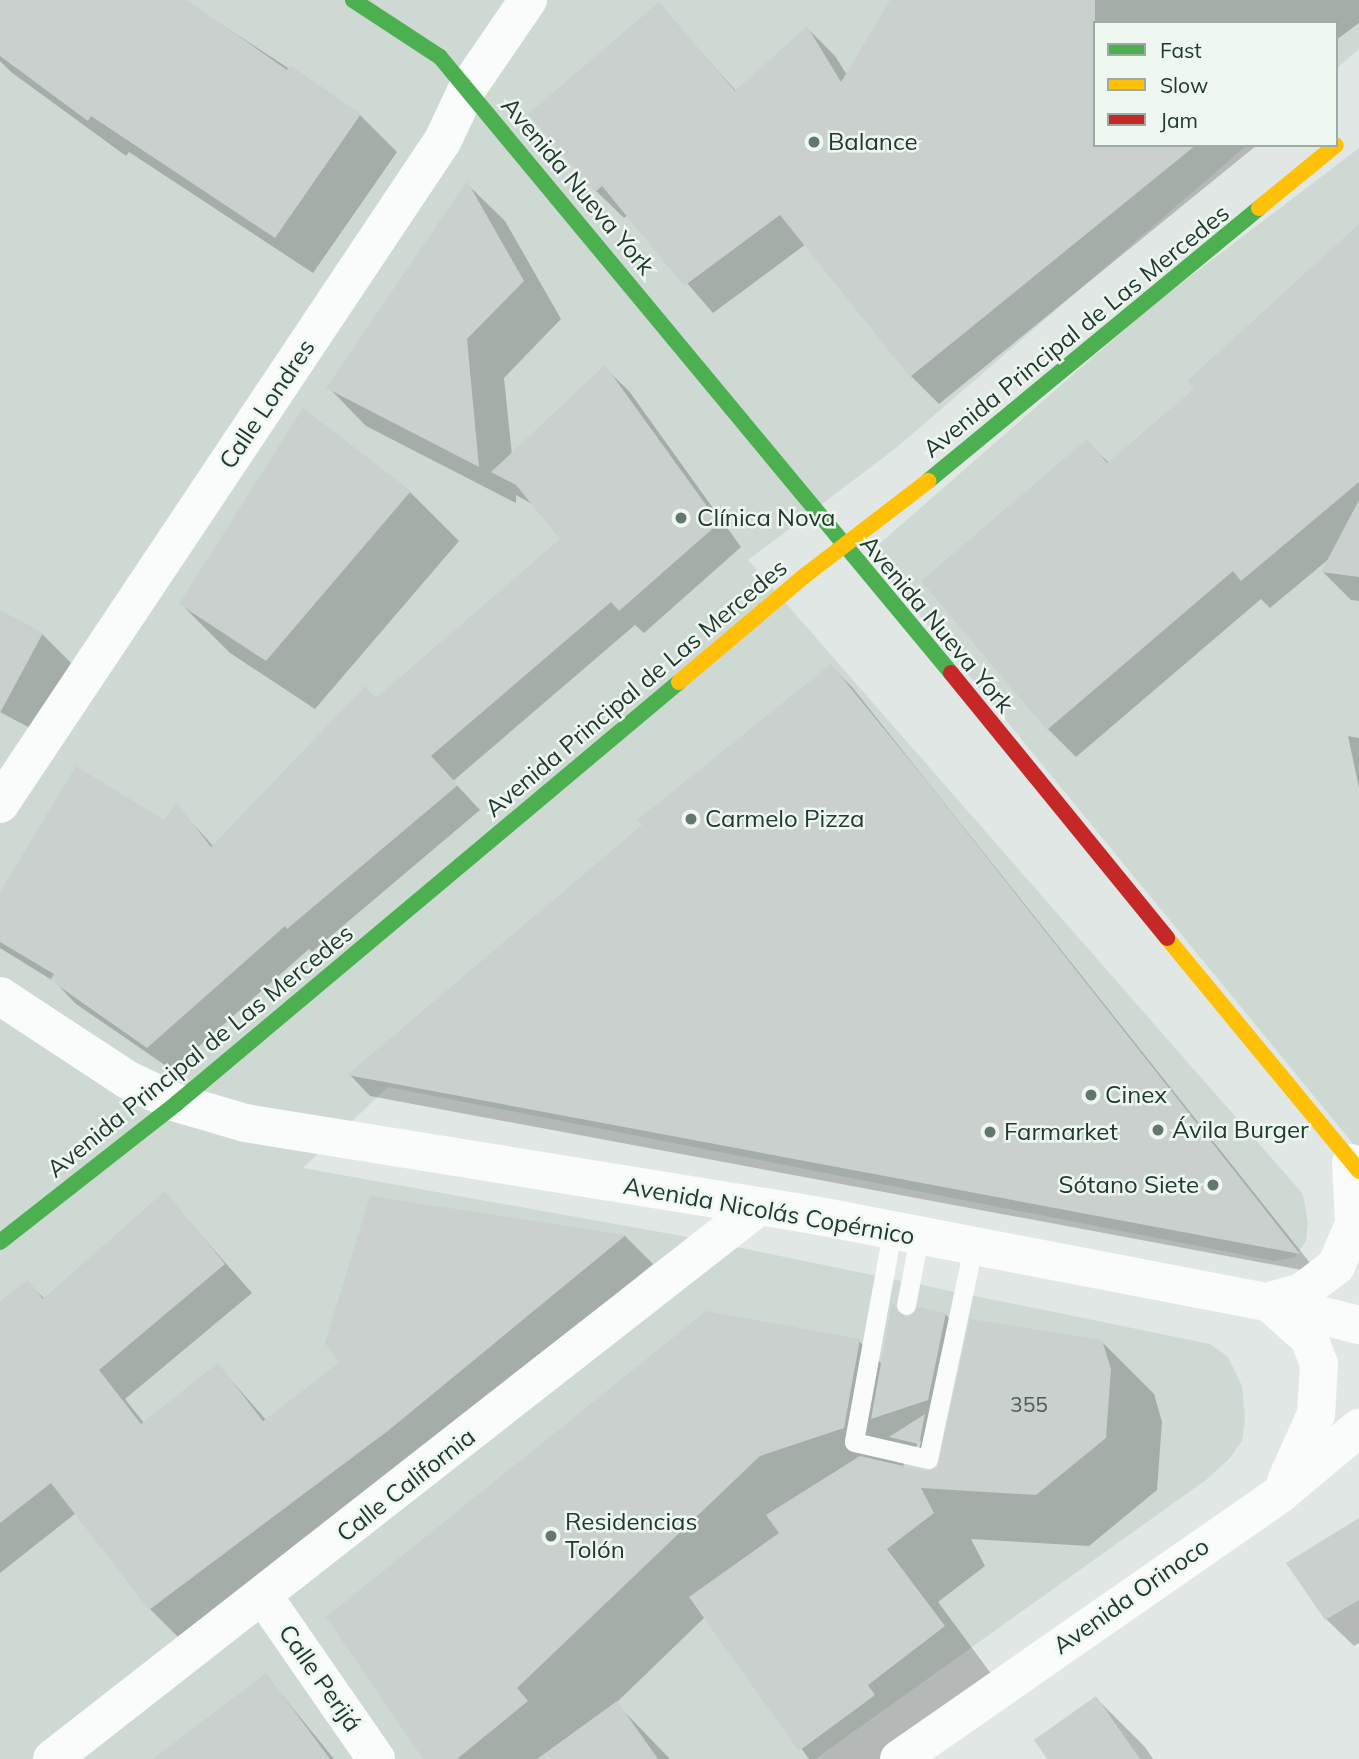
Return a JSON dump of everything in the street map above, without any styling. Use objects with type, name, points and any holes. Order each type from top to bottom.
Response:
[{"type":"street","name":"Avenida Nueva York","points":[[353,0],[440,57],[1355,1167]]},
{"type":"street","name":"Calle Londres","points":[[0,804],[443,140],[467,89],[528,0]]},
{"type":"street","name":"Avenida Principal de Las Mercedes","points":[[1338,143],[1351,132]]},
{"type":"street","name":"Avenida Principal de Las Mercedes","points":[[0,1242],[177,1103],[843,546],[1334,147]]},
{"type":"street","name":"Avenida Nicolás Copérnico","points":[[0,996],[128,1080],[177,1103],[246,1123],[758,1207],[1267,1302],[1359,1325]]},
{"type":"street","points":[[1267,1302],[1302,1292],[1336,1266],[1354,1224],[1355,1167]]},
{"type":"street","name":"Calle California","points":[[52,1759],[264,1597],[758,1207]]},
{"type":"street","points":[[1267,1302],[1293,1320],[1309,1338],[1319,1364],[1316,1414],[1280,1494]]},
{"type":"street","name":"Avenida Orinoco","points":[[899,1759],[1280,1494],[1359,1428]]},
{"type":"street","name":"Calle Perijá","points":[[264,1597],[376,1759]]},
{"type":"lane","points":[[905,1234],[854,1443],[928,1459],[973,1247]]},
{"type":"lane","points":[[905,1234],[906,1305]]},
{"type":"shaded area","points":[[0,0],[1359,0],[1359,49],[1338,67],[1338,21],[1093,21],[1093,147],[1245,147],[896,448],[748,560],[1303,1194],[1308,1223],[1306,1241],[1295,1257],[1274,1261],[388,1087],[303,1168],[682,1236],[1210,1344],[1228,1357],[1242,1386],[1245,1418],[1242,1441],[1229,1459],[1206,1480],[815,1759],[0,1759]]},
{"type":"shaded area","points":[[1359,148],[1359,1151],[877,563],[878,545],[1154,304]]},
{"type":"building","points":[[0,0],[187,0],[287,70],[290,65],[361,114],[275,238],[91,116],[88,121],[0,56]]},
{"type":"building","points":[[890,0],[1095,0],[1093,147],[1194,147],[910,377],[780,215],[684,286],[602,186],[595,192],[528,114],[659,2],[735,91],[807,26],[841,82]]},
{"type":"building","points":[[467,181],[524,281],[467,339],[479,467],[326,388]]},
{"type":"building","points":[[1359,224],[1359,482],[1241,581],[1233,571],[1047,730],[921,581],[1087,439],[1107,463],[1194,389],[1187,381]]},
{"type":"building","points":[[605,365],[719,523],[619,611],[611,602],[431,756],[458,785],[287,929],[285,926],[147,1048],[50,980],[54,974],[0,942],[0,892],[76,766],[164,820],[177,803],[211,847],[365,686],[376,698],[560,539],[516,485],[491,472]]},
{"type":"building","points":[[303,408],[411,491],[266,661],[179,604]]},
{"type":"building","points":[[1359,500],[1359,577],[1321,572]]},
{"type":"building","points":[[0,610],[43,633],[0,713]]},
{"type":"building","points":[[831,664],[1300,1254],[347,1075],[642,825],[637,820]]},
{"type":"building","points":[[165,1191],[225,1264],[99,1370],[141,1424],[218,1363],[263,1421],[339,1363],[325,1343],[370,1196],[626,1235],[389,1430],[149,1610],[51,1483],[0,1523],[0,1301],[28,1280],[43,1299]]},
{"type":"building","points":[[892,1302],[903,1317],[911,1316],[918,1307],[946,1313],[928,1400],[871,1419]]},
{"type":"building","name":"Residencias Tolón","points":[[706,1311],[860,1339],[844,1428],[760,1456],[517,1688],[528,1701],[457,1759],[423,1759],[326,1617]]},
{"type":"building","points":[[970,1319],[1102,1340],[1111,1369],[1106,1438],[1036,1495],[921,1488],[934,1513],[887,1549],[945,1626],[868,1685],[875,1695],[799,1751],[689,1597],[779,1533],[766,1515],[860,1456],[925,1471],[937,1468]]},
{"type":"building","points":[[925,1414],[919,1444],[889,1437]]},
{"type":"building","points":[[1359,1518],[1359,1600],[1325,1620],[1286,1563]]},
{"type":"building","points":[[266,1673],[330,1759],[153,1759]]},
{"type":"building","points":[[1096,1696],[1140,1759],[1047,1759],[1034,1740]]},
{"type":"building","points":[[617,1701],[658,1759],[537,1759]]},
{"type":"traffic: fast","points":[[353,0],[440,57],[951,673]]},
{"type":"traffic: fast","points":[[928,481],[1259,208]]},
{"type":"traffic: fast","points":[[0,1242],[177,1103],[679,682]]},
{"type":"traffic: slow","points":[[1259,208],[1334,147]]},
{"type":"traffic: slow","points":[[679,682],[807,574],[928,481]]},
{"type":"traffic: slow","points":[[1167,938],[1359,1171]]},
{"type":"traffic: jam","points":[[951,673],[1167,938]]},
{"type":"place","name":"Balance","points":[[814,142]]},
{"type":"place","name":"Clínica Nova","points":[[681,518]]},
{"type":"place","name":"Carmelo Pizza","points":[[691,819]]},
{"type":"place","name":"Cinex","points":[[1091,1095]]},
{"type":"place","name":"Ávila Burger","points":[[1158,1130]]},
{"type":"place","name":"Farmarket","points":[[990,1132]]},
{"type":"place","name":"Sótano Siete","points":[[1213,1185]]},
{"type":"place","name":"Residencias Tolón","points":[[551,1536]]}]
